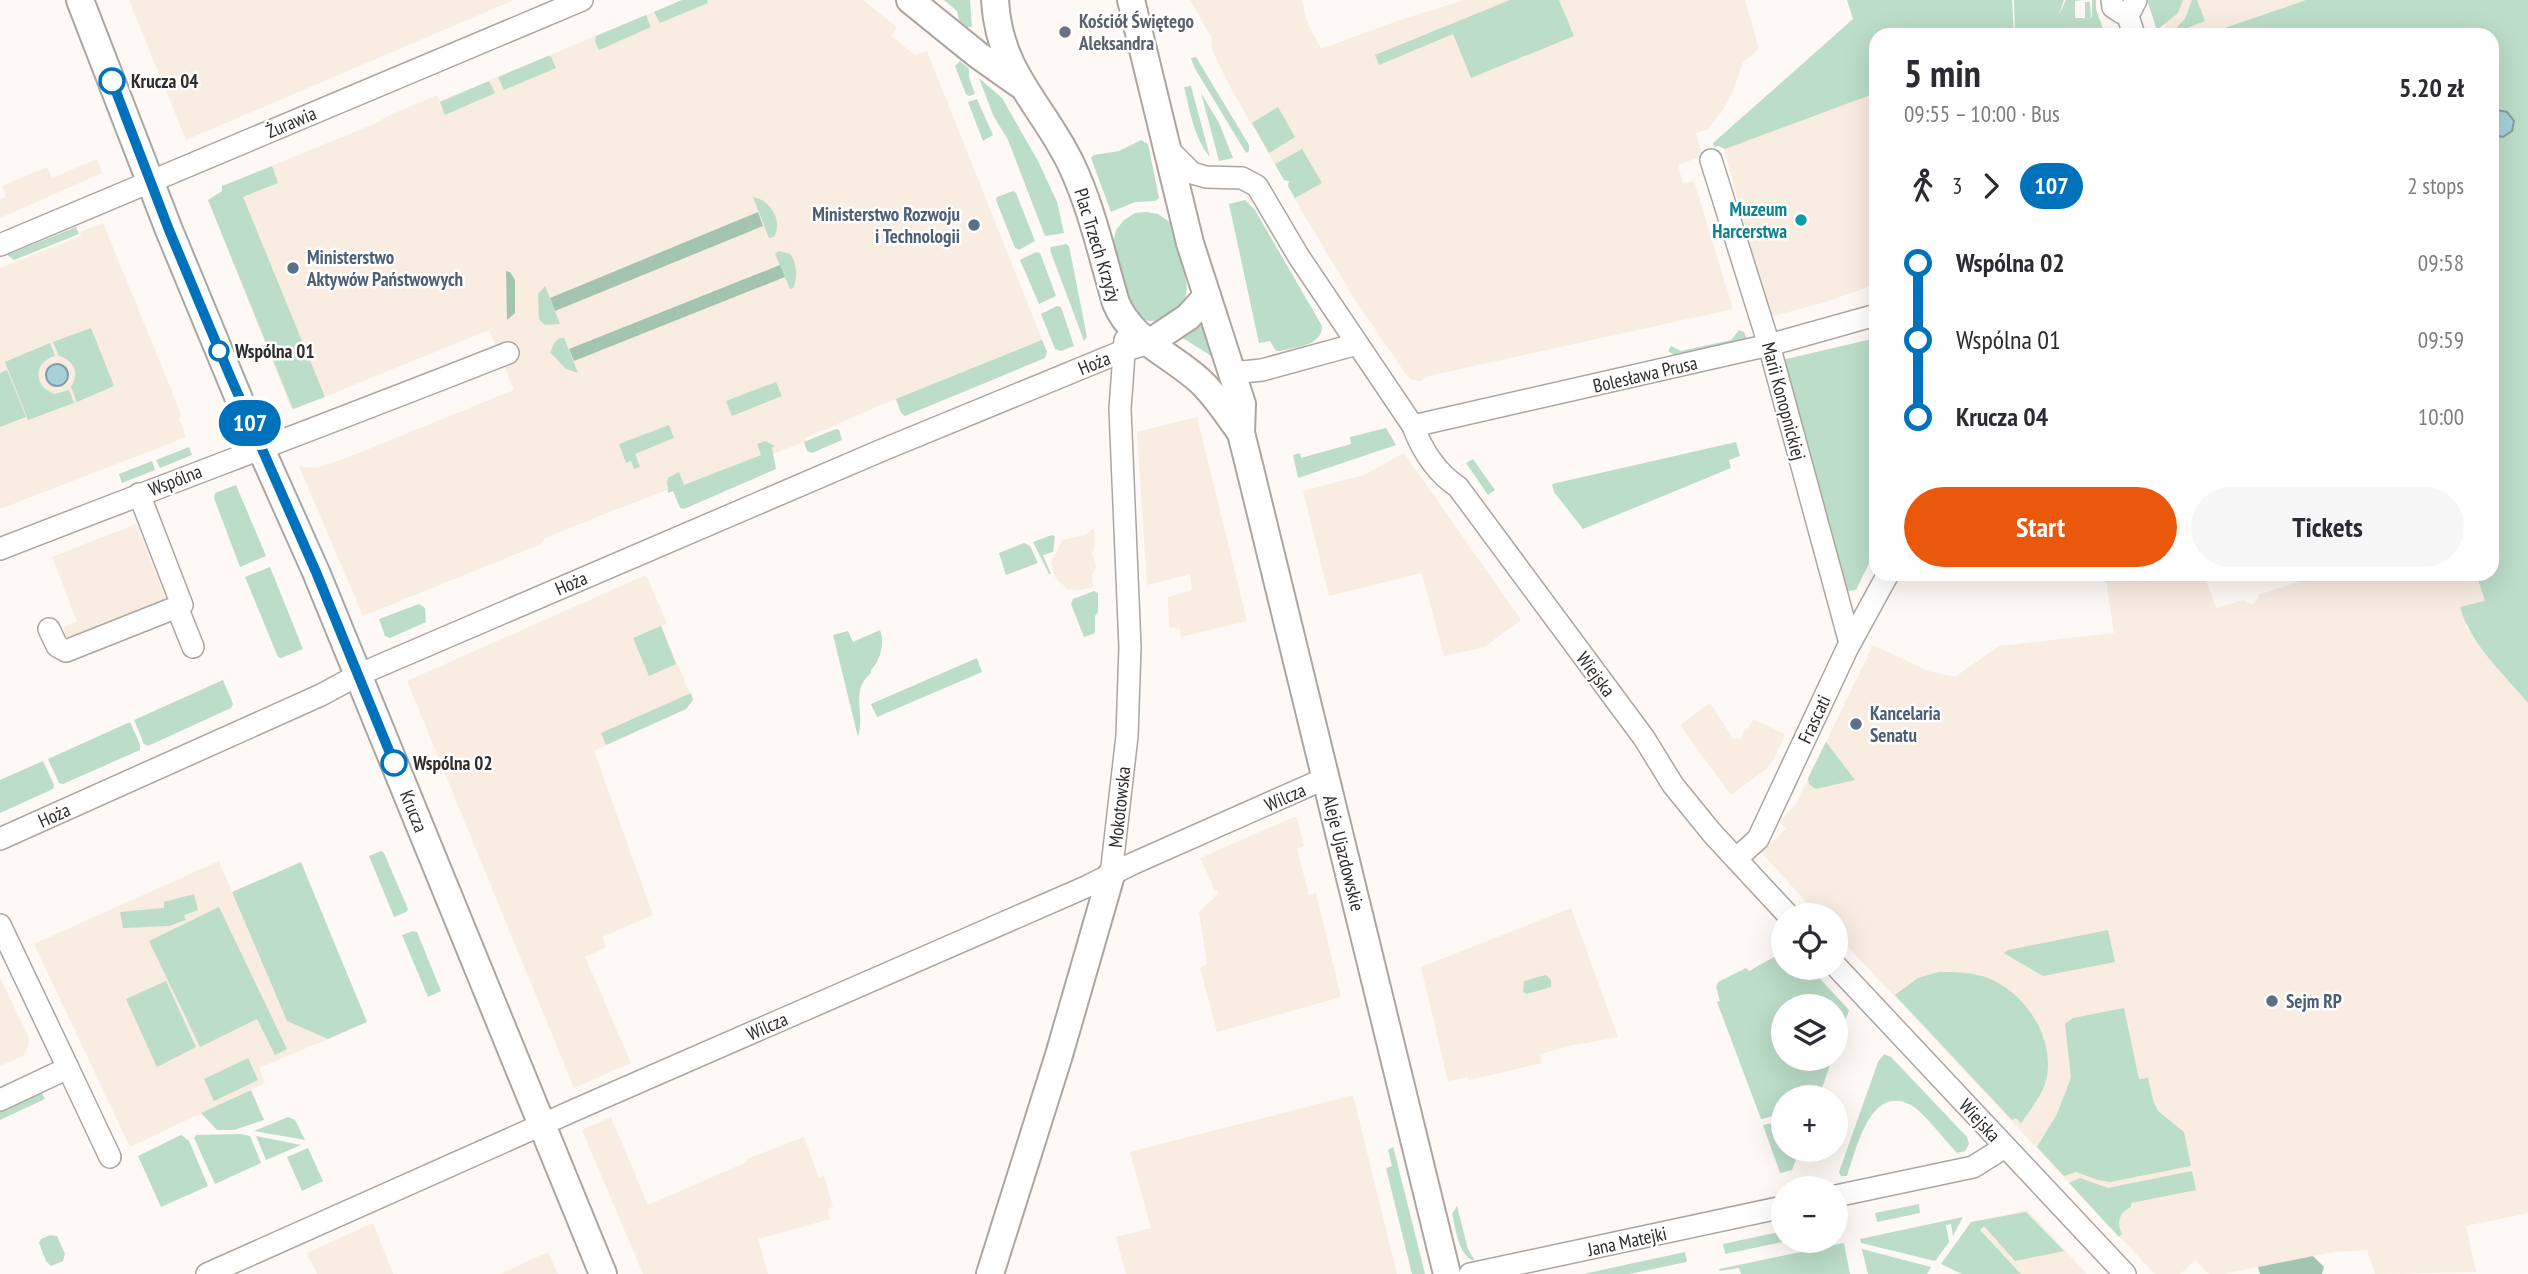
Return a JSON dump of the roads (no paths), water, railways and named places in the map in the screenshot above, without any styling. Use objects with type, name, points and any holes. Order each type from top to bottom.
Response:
[{"type":"street","name":"Krucza","points":[[80,0],[261,449],[316,572],[603,1274]]},
{"type":"street","name":"Żurawia","points":[[0,245],[582,0]]},
{"type":"street","name":"Plac Trzech Krzyży","points":[[910,0],[978,55],[1021,85]]},
{"type":"street","name":"Plac Trzech Krzyży","points":[[995,0],[1002,44],[1021,85],[1062,147],[1077,177],[1116,303],[1128,324],[1203,383],[1241,433]]},
{"type":"street","points":[[1131,0],[1190,243],[1242,404],[1241,433]]},
{"type":"street","points":[[2125,4],[2132,28]]},
{"type":"street","points":[[1168,149],[1192,173],[1206,177],[1242,177],[1256,186],[1299,257],[1413,426]]},
{"type":"street","name":"Marii Konopnickiej","points":[[1711,160],[1769,345],[1850,643]]},
{"type":"street","points":[[1149,343],[1188,317],[1207,296]]},
{"type":"street","name":"Bolesława Prusa","points":[[1413,426],[1769,345],[1869,317]]},
{"type":"street","name":"Mokotowska","points":[[990,1274],[1059,1055],[1111,875],[1127,736],[1130,647],[1120,410],[1125,363],[1123,351],[1128,324]]},
{"type":"street","points":[[1149,343],[1186,354],[1232,373],[1262,370],[1357,344]]},
{"type":"street","name":"Hoża","points":[[0,839],[321,695],[358,675],[880,451],[1123,351],[1149,343]]},
{"type":"street","name":"Wspólna","points":[[0,549],[508,353]]},
{"type":"street","name":"Wiejska","points":[[1413,426],[1431,459],[1446,479],[1458,487],[1644,738],[1673,785],[1777,903]]},
{"type":"street","name":"Aleje Ujazdowskie","points":[[1241,433],[1447,1274]]},
{"type":"street","points":[[49,629],[57,646],[66,651],[182,605],[139,494]]},
{"type":"street","name":"Frascati","points":[[1736,859],[1758,839],[1850,643],[1884,581]]},
{"type":"street","points":[[177,607],[193,647]]},
{"type":"street","name":"Wilcza","points":[[207,1274],[1326,778]]},
{"type":"street","points":[[0,925],[110,1157]]},
{"type":"street","name":"Wiejska","points":[[1848,979],[2125,1274]]},
{"type":"street","points":[[0,1100],[68,1068]]},
{"type":"street","points":[[1848,1193],[1973,1167],[2005,1147]]},
{"type":"street","name":"Jana Matejki","points":[[1471,1274],[1771,1210]]},
{"type":"water","points":[[2499,110],[2507,112],[2514,121],[2512,131],[2503,137],[2499,136]]},
{"type":"water","points":[[57,364],[65,367],[68,375],[65,383],[57,386],[49,383],[46,375],[49,367]]},
{"type":"place","name":"Kościół Świętego Aleksandra","points":[[1065,32]]},
{"type":"place","name":"Krucza 04","points":[[112,81]]},
{"type":"place","name":"Muzeum Harcerstwa","points":[[1801,220]]},
{"type":"place","name":"Ministerstwo Rozwoju i Technologii","points":[[974,225]]},
{"type":"place","name":"Ministerstwo Aktywów Państwowych","points":[[293,268]]},
{"type":"place","name":"Wspólna 01","points":[[219,351]]},
{"type":"place","name":"Kancelaria Senatu","points":[[1856,724]]},
{"type":"place","name":"Wspólna 02","points":[[394,763]]},
{"type":"place","name":"Sejm RP","points":[[2272,1001]]}]
